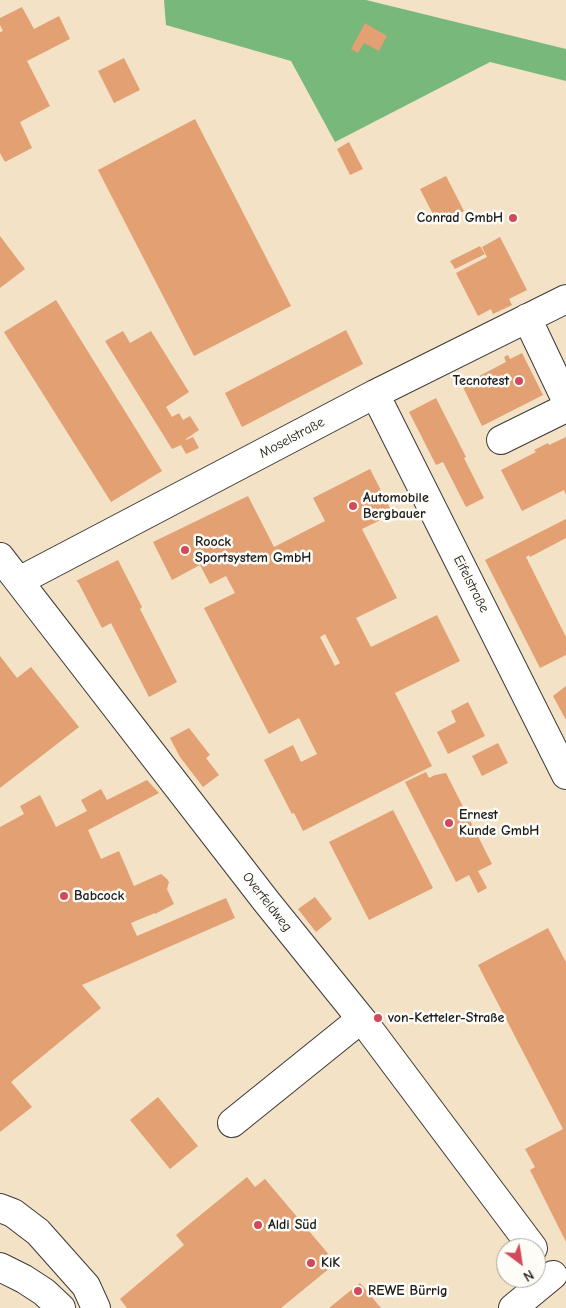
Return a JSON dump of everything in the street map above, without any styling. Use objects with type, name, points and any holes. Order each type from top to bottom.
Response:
[{"type":"street","name":"Moselstraße","points":[[19,581],[375,394],[566,299]]},
{"type":"street","points":[[527,318],[566,400]]},
{"type":"street","name":"Eifelstraße","points":[[375,394],[566,775]]},
{"type":"street","points":[[501,440],[566,408]]},
{"type":"street","name":"Overfeldweg","points":[[0,557],[266,901],[361,1019],[525,1238]]},
{"type":"street","points":[[232,1123],[361,1019]]},
{"type":"street","points":[[0,1208],[13,1213],[38,1232],[86,1286],[96,1308]]},
{"type":"street","points":[[513,1308],[560,1283],[546,1265]]},
{"type":"street","points":[[0,1267],[44,1292],[61,1308]]},
{"type":"green space","points":[[164,0],[366,0],[566,49],[566,81],[490,62],[335,142],[291,61],[166,25]]},
{"type":"building","points":[[22,7],[34,29],[59,16],[70,39],[27,61],[50,106],[20,122],[32,148],[5,162],[0,153],[0,32],[3,31],[0,25],[0,18]]},
{"type":"building","points":[[365,23],[387,36],[379,51],[364,43],[358,53],[351,49]]},
{"type":"building","points":[[124,58],[140,90],[114,103],[98,71]]},
{"type":"building","points":[[195,119],[291,306],[194,356],[98,170]]},
{"type":"building","points":[[349,142],[363,169],[350,175],[337,149]]},
{"type":"building","points":[[446,176],[464,211],[438,224],[420,189]]},
{"type":"building","points":[[0,236],[25,269],[0,288]]},
{"type":"building","points":[[500,237],[527,290],[509,299],[512,305],[493,314],[491,309],[478,316],[456,273],[487,257],[482,247]]},
{"type":"building","points":[[480,246],[485,254],[455,269],[450,261]]},
{"type":"building","points":[[56,300],[162,471],[111,502],[4,332]]},
{"type":"building","points":[[346,330],[363,364],[242,427],[225,393]]},
{"type":"building","points":[[123,331],[130,343],[151,331],[189,392],[166,407],[172,417],[179,413],[183,420],[190,416],[199,430],[186,440],[193,437],[199,448],[186,454],[181,445],[172,449],[105,341]]},
{"type":"building","points":[[522,353],[543,395],[482,426],[462,385],[506,362],[504,357],[508,355],[510,359]]},
{"type":"building","points":[[436,398],[466,457],[464,458],[484,498],[466,507],[443,462],[436,465],[409,412]]},
{"type":"building","points":[[566,437],[566,495],[564,490],[522,511],[501,470],[536,452],[534,450]]},
{"type":"building","points":[[370,469],[393,514],[362,529],[397,598],[356,618],[371,647],[437,615],[460,661],[395,693],[432,766],[303,831],[264,760],[293,745],[301,762],[317,754],[299,718],[269,734],[204,608],[235,593],[226,576],[210,584],[200,565],[172,580],[153,542],[248,496],[274,547],[325,521],[313,498]],"holes":[[[325,634],[340,663],[335,666],[320,637]]]},
{"type":"building","points":[[566,519],[566,538],[530,557],[529,555],[526,557],[566,637],[566,655],[540,668],[485,560]]},
{"type":"building","points":[[118,560],[142,607],[140,609],[177,682],[149,697],[111,623],[102,628],[76,581]]},
{"type":"building","points":[[0,656],[17,678],[31,667],[79,727],[0,788]]},
{"type":"building","points":[[566,686],[566,720],[553,696]]},
{"type":"building","points":[[468,702],[485,736],[448,754],[437,732],[456,722],[451,711]]},
{"type":"building","points":[[189,728],[210,755],[206,758],[219,775],[203,787],[180,757],[170,738]]},
{"type":"building","points":[[498,743],[508,763],[482,776],[472,756]]},
{"type":"building","name":"Ernest Kunde GmbH","points":[[426,772],[429,778],[446,773],[492,864],[478,871],[487,888],[478,893],[469,875],[456,882],[405,782]]},
{"type":"building","name":"Babcock","points":[[147,780],[159,793],[88,830],[101,859],[119,851],[134,886],[161,874],[169,882],[167,889],[174,904],[131,923],[137,936],[226,898],[235,918],[82,985],[101,1008],[11,1082],[32,1107],[0,1132],[0,827],[24,814],[20,806],[40,795],[56,827],[87,811],[81,800],[101,789],[107,800]]},
{"type":"building","points":[[393,810],[433,888],[369,920],[329,842]]},
{"type":"building","points":[[315,897],[332,919],[316,932],[298,909]]},
{"type":"building","points":[[548,928],[566,962],[566,1242],[530,1170],[535,1167],[525,1149],[563,1129],[478,965]]},
{"type":"building","points":[[158,1097],[198,1146],[170,1169],[130,1120]]},
{"type":"building","points":[[247,1177],[255,1187],[265,1179],[336,1263],[281,1308],[127,1308],[120,1299],[184,1245],[176,1235]]},
{"type":"building","name":"REWE Bürrig","points":[[360,1283],[381,1308],[329,1308]]},
{"type":"place","name":"Conrad GmbH","points":[[513,218]]},
{"type":"place","name":"Tecnotest","points":[[519,381]]},
{"type":"place","name":"Automobile Bergbauer","points":[[353,506]]},
{"type":"place","name":"Roock Sportsystem GmbH","points":[[185,550]]},
{"type":"place","name":"Ernest Kunde GmbH","points":[[449,823]]},
{"type":"place","name":"Babcock","points":[[64,896]]},
{"type":"place","name":"von-Ketteler-Straße","points":[[378,1018]]},
{"type":"place","name":"Aldi Süd","points":[[258,1225]]},
{"type":"place","name":"KiK","points":[[311,1263]]},
{"type":"place","name":"REWE Bürrig","points":[[358,1291]]}]
